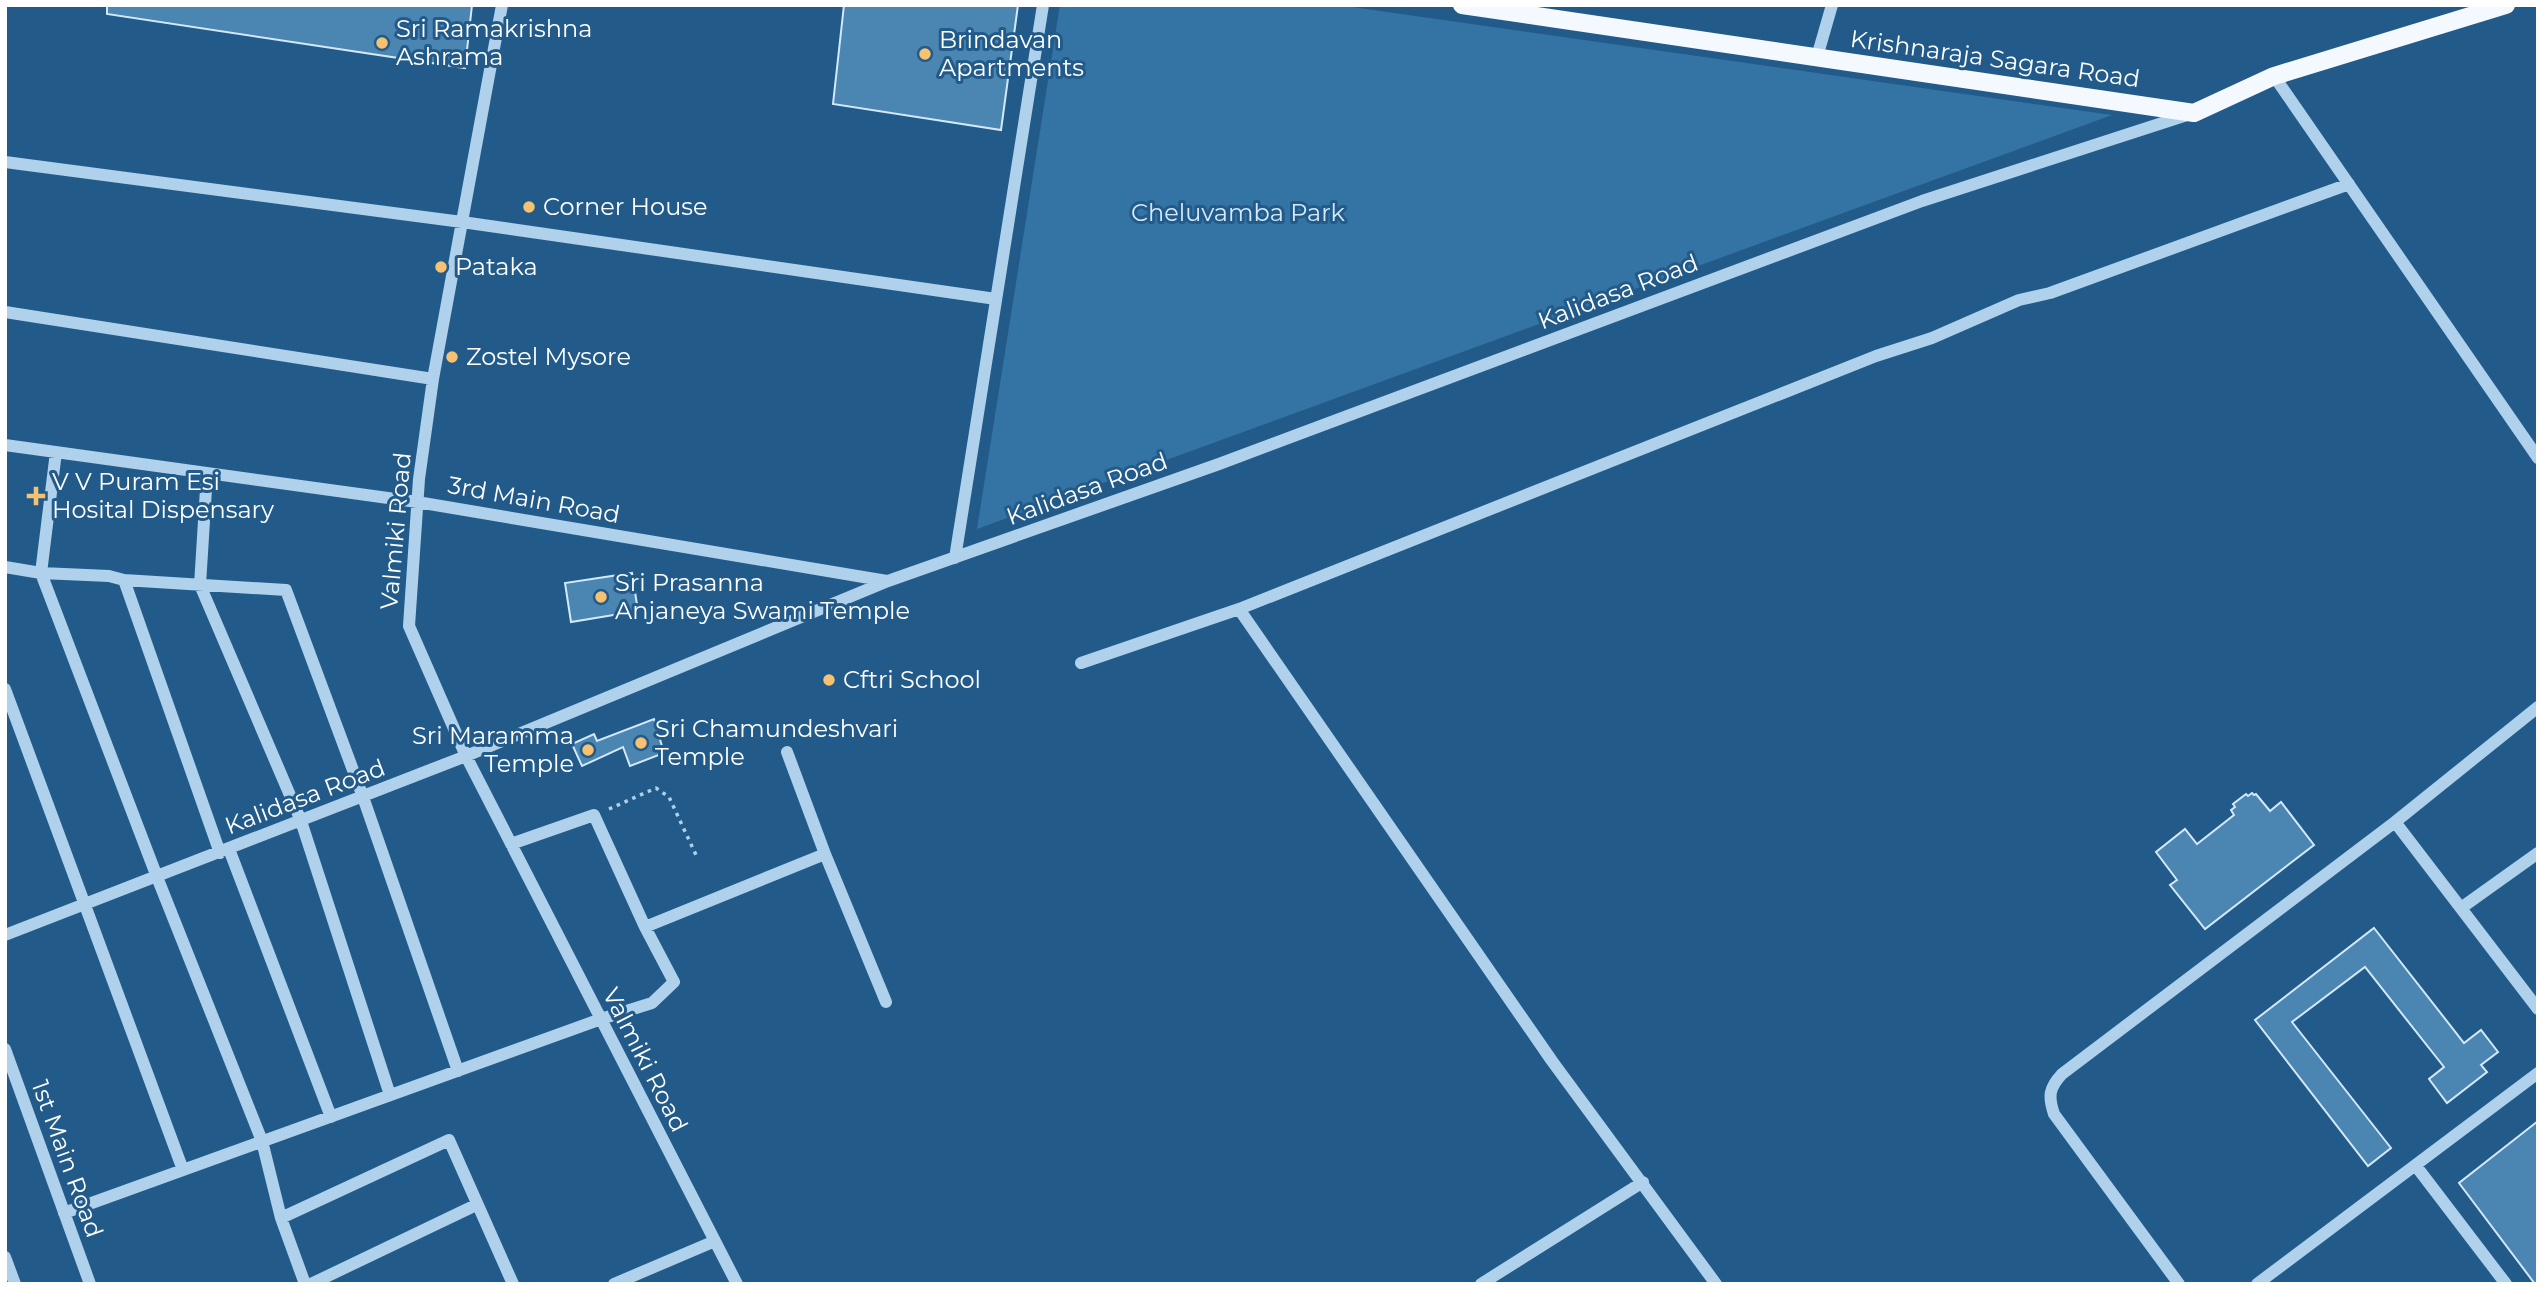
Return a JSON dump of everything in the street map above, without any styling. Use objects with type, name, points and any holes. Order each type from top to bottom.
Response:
[{"type":"main road","name":"Krishnaraja Sagara Road","points":[[1462,5],[2194,113]]},
{"type":"main road","points":[[2194,113],[2274,76],[2506,5]]},
{"type":"street","name":"Valmiki Road","points":[[502,5],[433,379],[418,502],[409,626],[466,756],[737,1284]]},
{"type":"street","points":[[955,558],[1043,5]]},
{"type":"street","points":[[1817,57],[1832,5]]},
{"type":"street","points":[[2274,76],[2538,458]]},
{"type":"street","name":"Kalidasa Road","points":[[5,935],[466,756],[888,581],[1219,464],[1923,201],[2194,113]]},
{"type":"street","points":[[5,162],[463,222],[996,299]]},
{"type":"street","points":[[1081,663],[1238,609],[1876,356],[1932,338],[2018,300],[2050,293],[2349,184]]},
{"type":"street","points":[[5,312],[433,379]]},
{"type":"street","name":"3rd Main Road","points":[[5,445],[418,502],[888,581]]},
{"type":"street","points":[[56,452],[41,573],[157,877],[262,1141],[281,1218],[305,1284]]},
{"type":"street","points":[[207,473],[200,585],[300,821],[390,1095]]},
{"type":"street","points":[[5,567],[41,573],[109,576],[124,580],[286,590],[363,797],[458,1071]]},
{"type":"street","points":[[124,580],[224,851],[331,1117]]},
{"type":"street","points":[[1238,609],[1552,1060],[1716,1284]]},
{"type":"street","points":[[5,690],[183,1170]]},
{"type":"street","points":[[2179,1284],[2054,1114],[2049,1098],[2052,1085],[2062,1074],[2395,822],[2538,707]]},
{"type":"street","points":[[787,752],[825,854],[886,1002]]},
{"type":"street","points":[[64,1213],[652,1003],[674,982],[645,927],[594,815],[511,844]]},
{"type":"street","points":[[2395,822],[2538,1009]]},
{"type":"street","points":[[2461,908],[2538,853]]},
{"type":"street","points":[[645,927],[825,854]]},
{"type":"street","name":"1st Main Road","points":[[5,1049],[90,1284]]},
{"type":"street","points":[[2257,1284],[2538,1073]]},
{"type":"street","points":[[281,1218],[449,1140],[513,1284]]},
{"type":"street","points":[[2416,1166],[2506,1284]]},
{"type":"street","points":[[1481,1284],[1643,1182]]},
{"type":"street","points":[[311,1284],[476,1205]]},
{"type":"street","points":[[614,1284],[715,1241]]},
{"type":"street","points":[[5,1257],[15,1284]]},
{"type":"path","points":[[594,815],[656,788],[669,797],[696,855]]},
{"type":"green space","name":"Cheluvamba Park","points":[[1060,5],[1338,5],[2112,115],[977,529]]},
{"type":"building","name":"Sri Ramakrishna Ashrama","points":[[107,5],[472,5],[465,68],[107,14]]},
{"type":"building","name":"Brindavan Apartments","points":[[844,5],[1018,5],[1001,130],[833,104]]},
{"type":"building","name":"Sri Prasanna Anjaneya Swami Temple","points":[[632,573],[638,611],[571,622],[565,583]]},
{"type":"building","points":[[654,719],[664,753],[630,766],[623,747],[582,766],[572,744],[594,734],[597,741]]},
{"type":"building","points":[[2246,794],[2248,796],[2256,794],[2270,811],[2281,802],[2314,845],[2205,929],[2170,885],[2177,880],[2156,852],[2185,829],[2197,844],[2234,815],[2231,810],[2235,807],[2233,804]]},
{"type":"building","points":[[2374,928],[2464,1043],[2481,1030],[2498,1052],[2481,1065],[2487,1072],[2447,1103],[2429,1079],[2444,1067],[2365,967],[2292,1022],[2391,1148],[2368,1166],[2255,1020]]},
{"type":"building","points":[[2538,1121],[2538,1284],[2535,1284],[2459,1183]]},
{"type":"place","name":"Sri Ramakrishna Ashrama","points":[[382,43]]},
{"type":"place","name":"Brindavan Apartments","points":[[925,54]]},
{"type":"place","name":"Corner House","points":[[529,207]]},
{"type":"place","name":"Pataka","points":[[441,267]]},
{"type":"place","name":"Zostel Mysore","points":[[452,357]]},
{"type":"place","name":"V V Puram Esi Hosital Dispensary","points":[[36,496]]},
{"type":"place","name":"Sri Prasanna Anjaneya Swami Temple","points":[[601,597]]},
{"type":"place","name":"Cftri School","points":[[829,680]]},
{"type":"place","name":"Sri Chamundeshvari Temple","points":[[641,743]]},
{"type":"place","name":"Sri Maramma Temple","points":[[588,750]]}]
